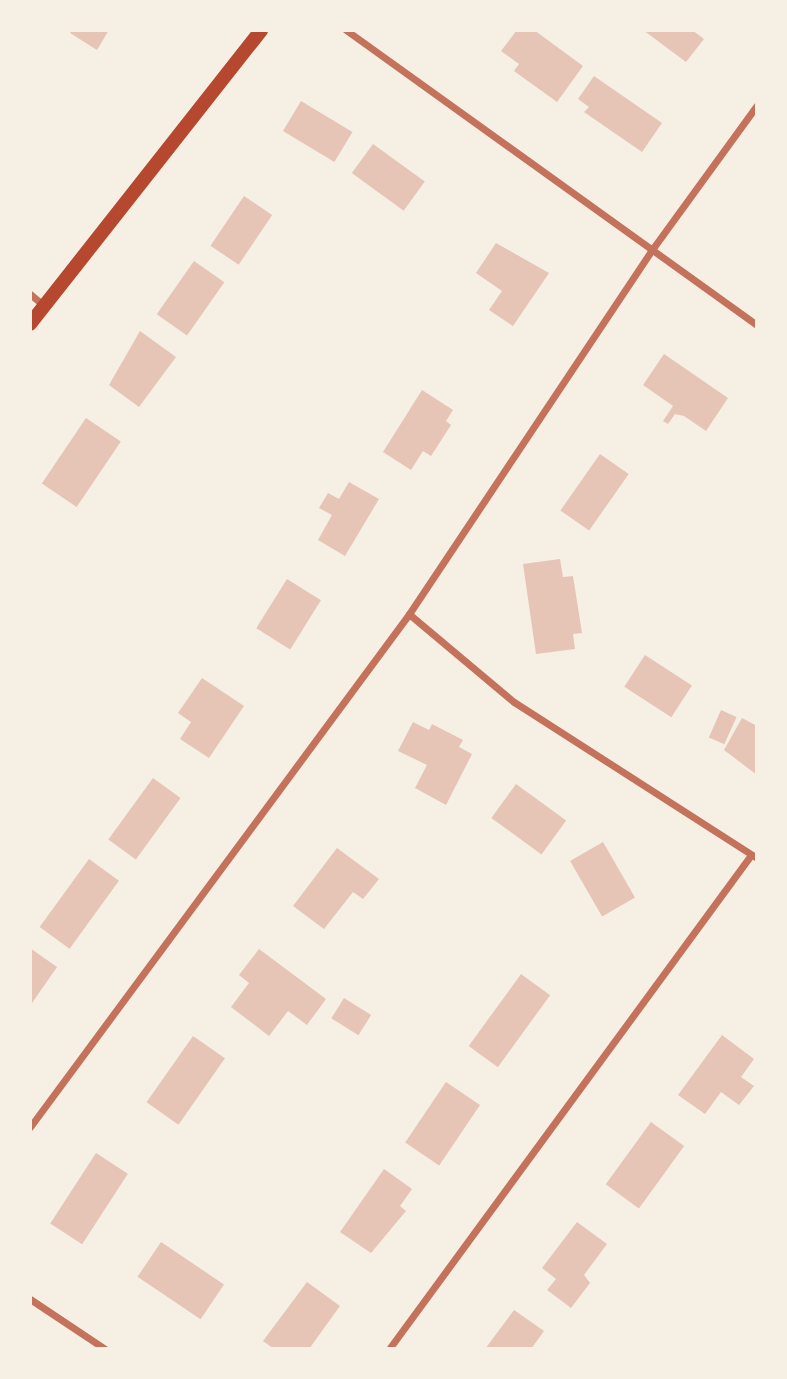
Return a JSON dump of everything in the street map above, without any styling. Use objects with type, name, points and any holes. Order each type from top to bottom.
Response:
[{"type":"main road","points":[[30,324],[261,30]]},
{"type":"street","points":[[346,30],[757,325]]},
{"type":"street","points":[[30,1127],[409,614],[652,251],[757,104]]},
{"type":"street","points":[[30,294],[43,305]]},
{"type":"street","points":[[389,1349],[754,856],[514,702],[409,614]]},
{"type":"street","points":[[30,1298],[106,1349]]},
{"type":"building","points":[[72,30],[109,30],[97,50],[70,33]]},
{"type":"building","points":[[517,30],[534,30],[583,66],[557,102],[514,71],[519,64],[501,51]]},
{"type":"building","points":[[643,30],[692,30],[704,39],[686,62]]},
{"type":"building","points":[[594,76],[662,123],[642,152],[584,112],[589,107],[578,99]]},
{"type":"building","points":[[301,101],[352,132],[334,162],[283,131]]},
{"type":"building","points":[[373,144],[425,182],[404,211],[352,173]]},
{"type":"building","points":[[244,196],[272,215],[239,265],[210,246]]},
{"type":"building","points":[[496,243],[549,273],[513,326],[489,310],[502,291],[476,273]]},
{"type":"building","points":[[194,261],[224,282],[187,335],[157,314]]},
{"type":"building","points":[[140,331],[176,357],[139,407],[109,385]]},
{"type":"building","points":[[664,354],[728,398],[706,431],[684,416],[675,414],[668,424],[663,421],[673,406],[643,385]]},
{"type":"building","points":[[422,390],[453,410],[446,421],[451,425],[431,456],[423,451],[411,470],[383,452]]},
{"type":"building","points":[[86,418],[121,441],[77,507],[42,483]]},
{"type":"building","points":[[600,454],[629,474],[589,531],[560,511]]},
{"type":"building","points":[[349,482],[379,499],[345,556],[318,540],[332,515],[319,508],[328,493],[339,499]]},
{"type":"building","points":[[560,559],[563,577],[573,576],[582,633],[573,634],[575,649],[536,654],[523,564]]},
{"type":"building","points":[[287,579],[321,600],[290,649],[256,628]]},
{"type":"building","points":[[645,655],[692,685],[671,717],[624,687]]},
{"type":"building","points":[[202,678],[244,706],[209,758],[180,739],[191,722],[178,713]]},
{"type":"building","points":[[721,710],[737,717],[724,744],[709,737]]},
{"type":"building","points":[[742,718],[757,726],[757,775],[724,750]]},
{"type":"building","points":[[413,722],[429,730],[432,724],[463,740],[459,747],[472,754],[446,805],[415,788],[427,765],[398,751]]},
{"type":"building","points":[[153,778],[181,798],[136,859],[108,839]]},
{"type":"building","points":[[516,784],[566,820],[541,854],[491,818]]},
{"type":"building","points":[[603,842],[635,897],[602,916],[570,861]]},
{"type":"building","points":[[337,848],[379,879],[363,899],[353,892],[324,929],[293,906]]},
{"type":"building","points":[[89,859],[119,881],[70,949],[40,927]]},
{"type":"building","points":[[30,948],[57,967],[30,1006]]},
{"type":"building","points":[[259,949],[326,999],[307,1025],[288,1011],[269,1036],[231,1007],[249,983],[239,975]]},
{"type":"building","points":[[521,974],[550,995],[498,1067],[469,1046]]},
{"type":"building","points":[[344,998],[371,1015],[358,1035],[331,1018]]},
{"type":"building","points":[[722,1035],[754,1059],[741,1077],[754,1086],[739,1105],[721,1092],[705,1114],[678,1095]]},
{"type":"building","points":[[193,1036],[225,1058],[178,1125],[147,1102]]},
{"type":"building","points":[[446,1082],[480,1105],[439,1165],[405,1143]]},
{"type":"building","points":[[651,1122],[684,1146],[639,1208],[606,1184]]},
{"type":"building","points":[[96,1153],[128,1174],[82,1244],[50,1223]]},
{"type":"building","points":[[384,1169],[412,1189],[400,1206],[406,1211],[371,1253],[340,1232]]},
{"type":"building","points":[[577,1222],[607,1244],[584,1275],[590,1283],[571,1308],[547,1290],[556,1279],[542,1268]]},
{"type":"building","points":[[161,1242],[224,1284],[201,1319],[138,1277]]},
{"type":"building","points":[[307,1282],[340,1306],[309,1349],[274,1349],[263,1341]]},
{"type":"building","points":[[514,1310],[544,1331],[531,1349],[485,1349]]}]
